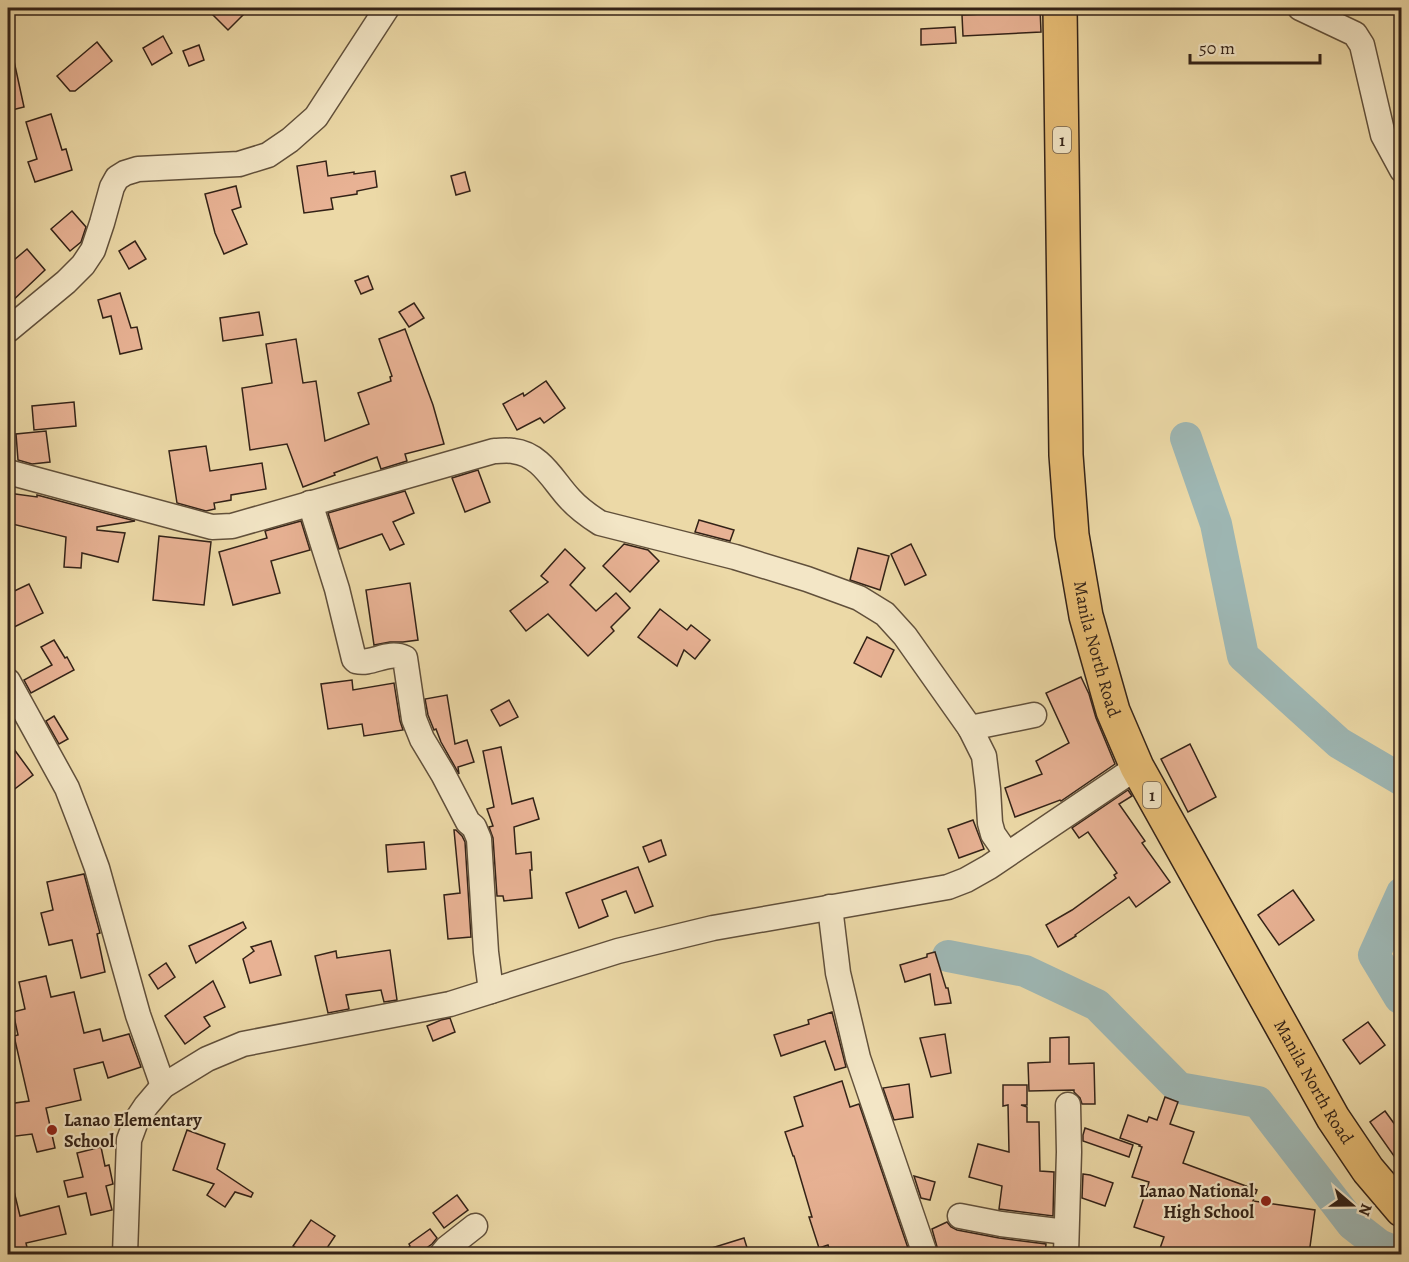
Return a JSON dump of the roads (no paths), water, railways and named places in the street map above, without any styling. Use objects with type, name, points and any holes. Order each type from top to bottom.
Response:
[{"type":"highway","name":"Manila North Road","points":[[1060,8],[1066,455],[1072,535],[1086,616],[1113,711],[1137,767],[1334,1118],[1368,1170],[1401,1210]]},
{"type":"street","points":[[8,330],[83,265],[93,250],[112,187],[117,178],[138,169],[239,164],[268,155],[290,140],[316,117],[387,8]]},
{"type":"street","points":[[1300,8],[1354,33],[1362,45],[1383,135],[1401,170]]},
{"type":"street","points":[[8,472],[212,527],[232,526],[494,451],[514,451],[534,459],[551,474],[570,499],[587,515],[600,523],[735,557],[807,579],[859,598],[885,614],[905,636],[970,728],[984,756],[993,834],[1007,854]]},
{"type":"street","points":[[310,503],[337,589],[354,659],[362,663],[395,655],[405,658],[414,719],[422,739],[468,822],[474,826],[480,839],[490,991]]},
{"type":"street","points":[[8,681],[67,788],[82,827],[97,868],[138,1015],[163,1086]]},
{"type":"street","points":[[970,728],[1034,716]]},
{"type":"street","points":[[125,1254],[129,1140],[136,1121],[163,1086],[207,1059],[243,1044],[450,1004],[618,951],[702,930],[948,887],[989,867],[1137,767]]},
{"type":"street","points":[[830,907],[838,973],[858,1058],[925,1254]]},
{"type":"street","points":[[960,1216],[1001,1224],[1066,1243],[1068,1104]]},
{"type":"street","points":[[442,1254],[475,1226]]},
{"type":"waterway","points":[[1186,438],[1216,524],[1243,656],[1339,743],[1402,780]]},
{"type":"waterway","points":[[1402,893],[1374,955],[1402,999]]},
{"type":"waterway","points":[[948,956],[1025,971],[1097,1005],[1179,1088],[1258,1102],[1352,1224],[1379,1245],[1400,1254]]},
{"type":"place","name":"Lanao Elementary School","points":[[52,1130]]},
{"type":"place","name":"Lanao National High School","points":[[1266,1201]]}]
